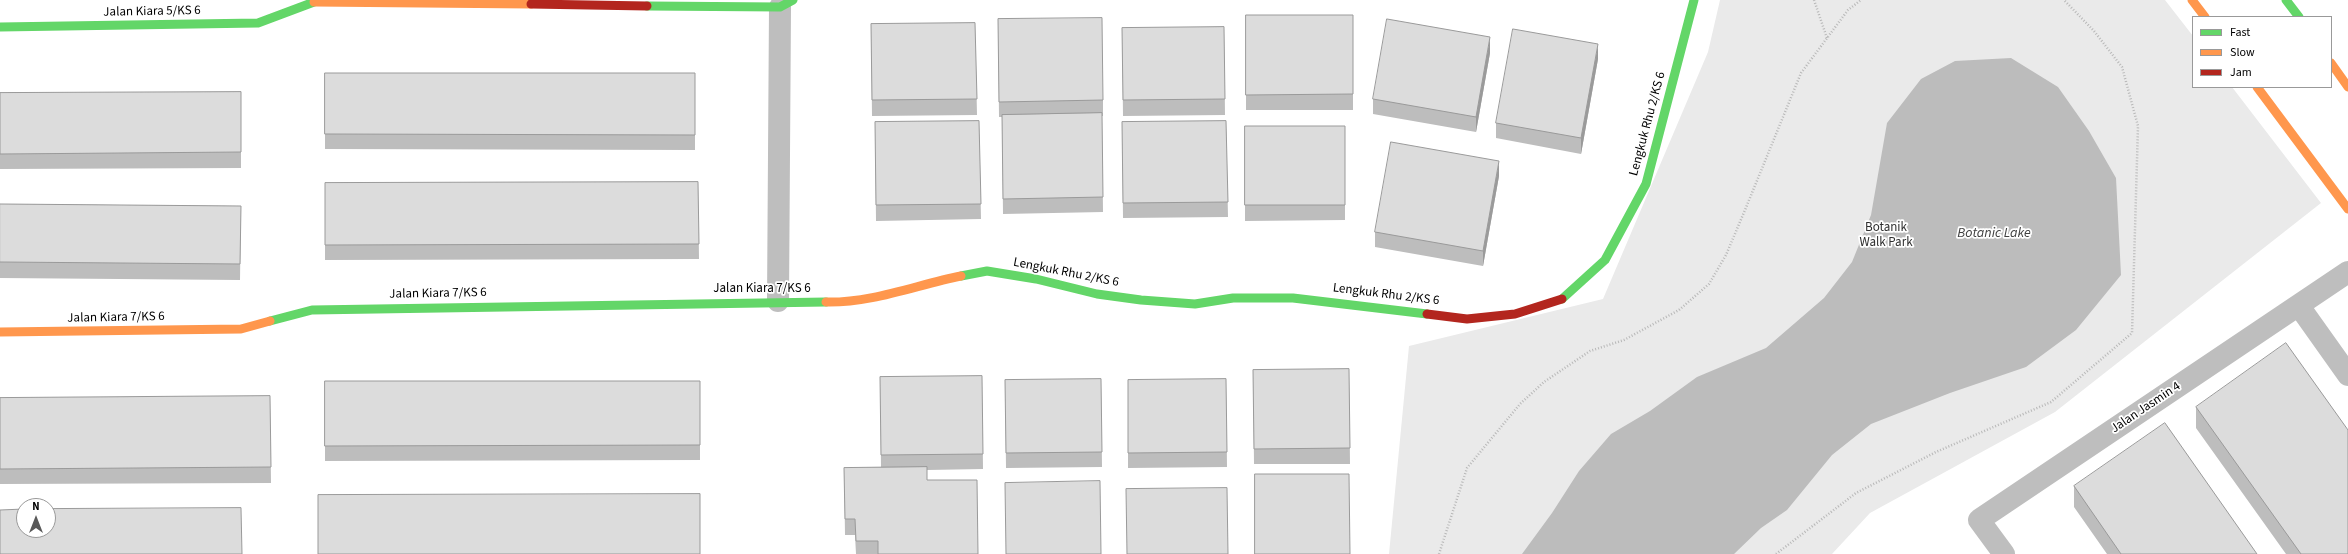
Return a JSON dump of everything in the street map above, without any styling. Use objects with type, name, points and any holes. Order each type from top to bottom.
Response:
[{"type":"street","name":"Lengkuk Rhu 2/KS 6","points":[[878,297],[926,283],[987,271],[1036,279],[1097,294],[1142,300],[1195,304],[1233,298],[1293,298],[1467,319],[1515,314],[1562,299],[1606,260],[1646,184],[1689,0]]},
{"type":"street","points":[[2192,0],[2204,16]]},
{"type":"street","points":[[2286,0],[2297,16]]},
{"type":"street","name":"Jalan Kiara 5/KS 6","points":[[0,27],[258,24],[314,2],[786,3]]},
{"type":"street","points":[[778,301],[786,3]]},
{"type":"street","points":[[2332,64],[2348,87]]},
{"type":"street","points":[[2258,88],[2348,209]]},
{"type":"street","name":"Jalan Jasmin 4","points":[[2004,554],[1979,520],[2348,272]]},
{"type":"street","name":"Jalan Kiara 7/KS 6","points":[[0,332],[241,330],[312,310],[778,301],[832,302],[878,297]]},
{"type":"street","points":[[2299,306],[2348,375]]},
{"type":"path","points":[[1814,0],[1828,38]]},
{"type":"path","points":[[1439,554],[1467,468],[1520,404],[1544,382],[1590,352],[1624,340],[1679,310],[1709,284],[1726,255],[1802,72],[1848,10],[1861,0]]},
{"type":"path","points":[[1776,554],[1856,494],[1936,452],[2051,402],[2132,333],[2138,126],[2122,67],[2094,31],[2064,0]]},
{"type":"green space","name":"Botanik Walk Park","points":[[1720,0],[2165,0],[2192,35],[2192,88],[2233,88],[2321,203],[2055,412],[1870,513],[1832,554],[1389,554],[1409,346],[1603,299],[1708,52]]},
{"type":"water","name":"Botanic Lake","points":[[2011,58],[2058,87],[2089,131],[2116,178],[2121,275],[2076,330],[2026,367],[1950,393],[1871,424],[1832,455],[1787,510],[1761,528],[1734,554],[1522,554],[1552,513],[1579,471],[1611,434],[1650,411],[1697,377],[1766,348],[1824,298],[1852,262],[1871,215],[1887,123],[1921,79],[1955,61]]},
{"type":"building","points":[[1246,15],[1353,15],[1353,94],[1246,95]]},
{"type":"building","points":[[1102,18],[1103,100],[999,102],[998,19]]},
{"type":"building","points":[[1387,19],[1490,37],[1476,117],[1373,99]]},
{"type":"building","points":[[975,23],[977,99],[872,100],[871,24]]},
{"type":"building","points":[[1224,27],[1225,99],[1123,100],[1122,28]]},
{"type":"building","points":[[1513,29],[1598,44],[1581,138],[1496,123]]},
{"type":"building","points":[[325,73],[695,73],[695,135],[325,134]]},
{"type":"building","points":[[241,92],[241,152],[0,154],[0,93]]},
{"type":"building","points":[[1102,113],[1103,197],[1003,199],[1002,115]]},
{"type":"building","points":[[979,121],[981,204],[876,205],[875,122]]},
{"type":"building","points":[[1226,121],[1228,202],[1123,203],[1122,122]]},
{"type":"building","points":[[1245,126],[1345,126],[1345,205],[1245,205]]},
{"type":"building","points":[[1391,142],[1499,161],[1483,251],[1375,232]]},
{"type":"building","points":[[698,182],[699,244],[325,245],[325,183]]},
{"type":"building","points":[[0,204],[241,206],[240,264],[0,262]]},
{"type":"building","points":[[2286,343],[2348,430],[2348,554],[2301,554],[2196,407]]},
{"type":"building","points":[[1349,369],[1350,448],[1254,449],[1253,370]]},
{"type":"building","points":[[982,376],[983,454],[881,455],[880,377]]},
{"type":"building","points":[[1101,379],[1102,452],[1006,453],[1005,380]]},
{"type":"building","points":[[1226,379],[1227,452],[1128,453],[1128,380]]},
{"type":"building","points":[[325,381],[700,381],[700,445],[325,446]]},
{"type":"building","points":[[270,396],[271,467],[0,469],[0,398]]},
{"type":"building","points":[[2165,423],[2257,554],[2121,554],[2074,486]]},
{"type":"building","points":[[927,467],[927,480],[977,480],[978,554],[878,554],[878,541],[856,541],[855,519],[845,519],[844,468]]},
{"type":"building","points":[[1255,474],[1349,474],[1350,554],[1255,554]]},
{"type":"building","points":[[1100,481],[1101,554],[1006,554],[1005,483]]},
{"type":"building","points":[[1227,488],[1228,554],[1127,554],[1126,489]]},
{"type":"building","points":[[700,494],[700,554],[318,554],[318,495]]},
{"type":"building","points":[[241,508],[242,554],[0,554],[0,510],[16,509],[16,538],[56,538],[56,509]]},
{"type":"traffic: fast","points":[[647,6],[780,7],[793,0]]},
{"type":"traffic: fast","points":[[1562,299],[1605,260],[1646,184],[1694,0]]},
{"type":"traffic: fast","points":[[2286,0],[2298,16]]},
{"type":"traffic: fast","points":[[0,27],[258,23],[314,2]]},
{"type":"traffic: fast","points":[[961,276],[987,271],[1036,279],[1097,294],[1141,300],[1195,304],[1233,298],[1293,298],[1427,314]]},
{"type":"traffic: fast","points":[[270,321],[312,310],[826,302]]},
{"type":"traffic: slow","points":[[2192,0],[2204,16]]},
{"type":"traffic: slow","points":[[314,2],[531,4]]},
{"type":"traffic: slow","points":[[2332,64],[2348,87]]},
{"type":"traffic: slow","points":[[2258,88],[2348,209]]},
{"type":"traffic: slow","points":[[826,302],[843,302],[877,297],[961,276]]},
{"type":"traffic: slow","points":[[0,332],[241,329],[270,321]]},
{"type":"traffic: jam","points":[[531,4],[647,6]]},
{"type":"traffic: jam","points":[[1427,314],[1467,319],[1515,314],[1562,299]]}]
